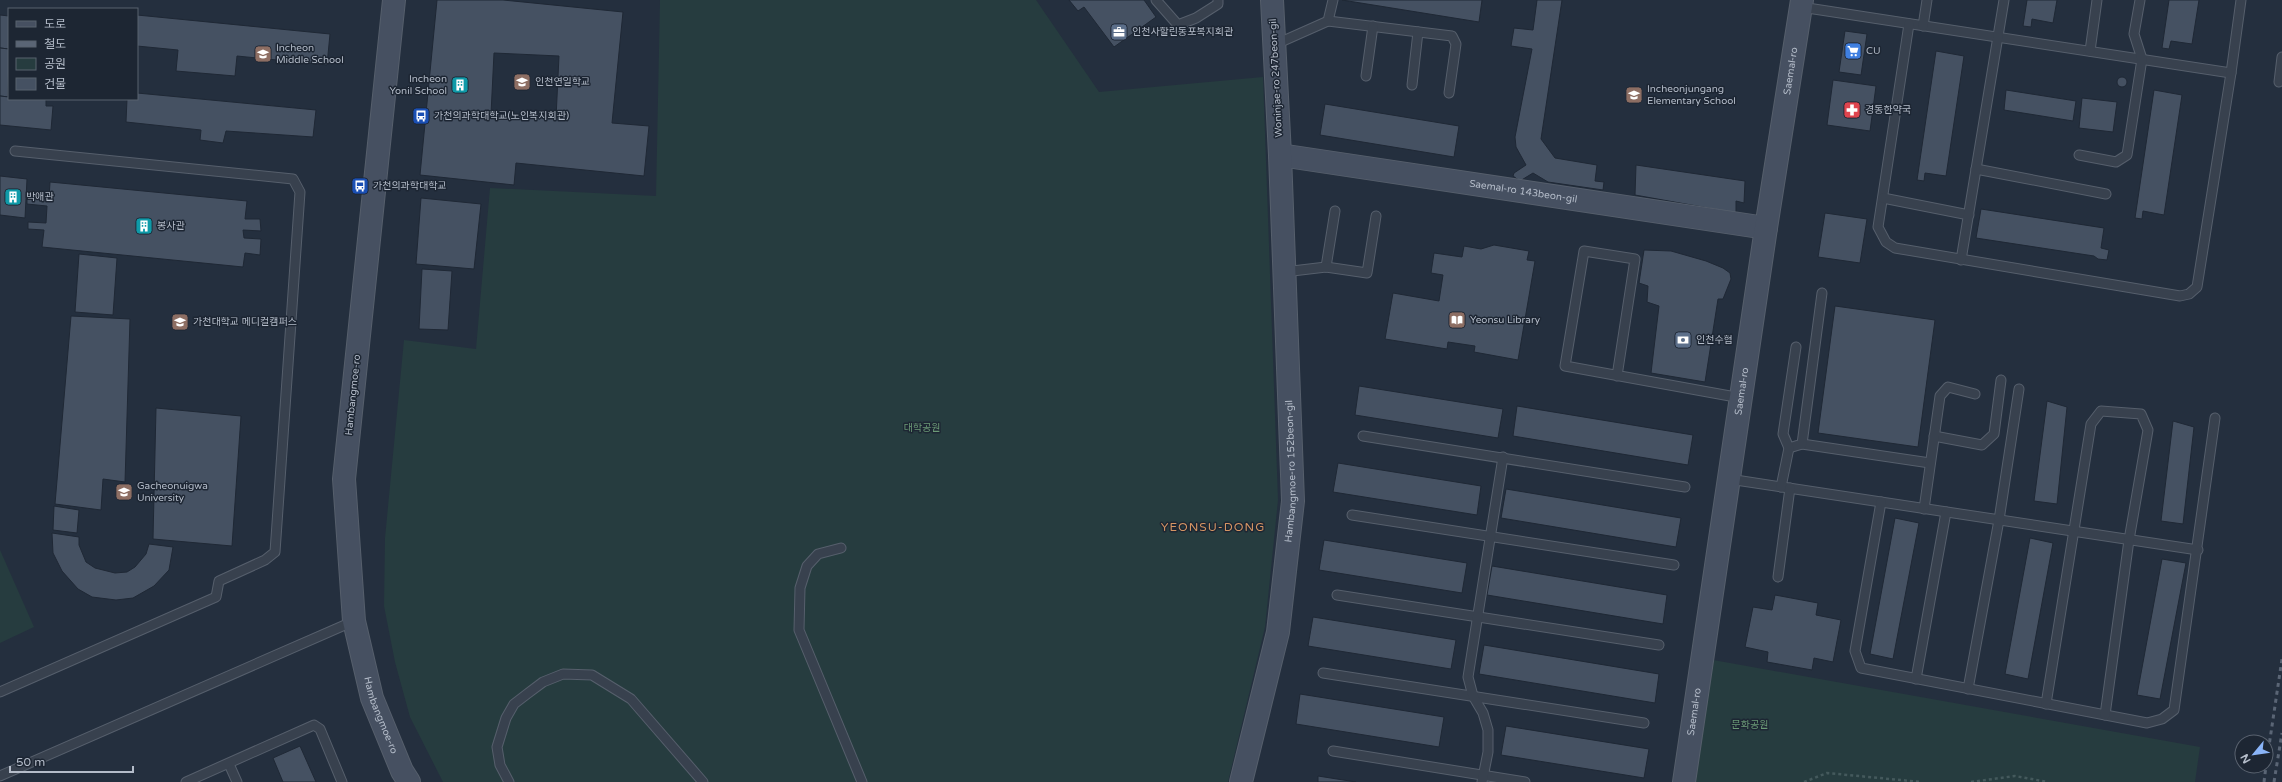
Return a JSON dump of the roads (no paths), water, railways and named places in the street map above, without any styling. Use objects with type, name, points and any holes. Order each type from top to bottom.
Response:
[{"type":"street","name":"Hambangmoe-ro","points":[[394,0],[344,480],[354,621],[372,698],[402,771],[409,782]]},
{"type":"street","name":"Woninjae-ro 247beon-gil","points":[[1272,0],[1280,155]]},
{"type":"street","name":"Saemal-ro","points":[[1684,782],[1766,228],[1802,4]]},
{"type":"street","name":"Saemal-ro 143beon-gil","points":[[1280,155],[1766,228]]},
{"type":"street","name":"Hambangmoe-ro 152beon-gil","points":[[1241,782],[1278,632],[1293,501],[1280,155]]},
{"type":"lane","points":[[1156,0],[1178,24],[1196,18],[1218,4],[1218,0]]},
{"type":"lane","points":[[1328,21],[1332,0]]},
{"type":"lane","points":[[1923,26],[1927,0]]},
{"type":"lane","points":[[1962,260],[1998,37],[2002,0]]},
{"type":"lane","points":[[2090,51],[2097,0]]},
{"type":"lane","points":[[2078,155],[2116,162],[2127,154],[2142,59],[2134,34],[2140,0]]},
{"type":"lane","points":[[1909,24],[1878,226],[1886,242],[1895,248],[2180,296],[2189,294],[2197,287],[2241,0]]},
{"type":"lane","points":[[1802,4],[1909,24],[2231,73]]},
{"type":"lane","points":[[1274,45],[1328,21],[1452,36],[1456,44],[1449,93]]},
{"type":"lane","points":[[1366,76],[1373,26]]},
{"type":"lane","points":[[1412,85],[1418,32]]},
{"type":"lane","points":[[2279,82],[2282,57]]},
{"type":"lane","points":[[0,692],[216,597],[219,581],[265,560],[275,552],[300,192],[293,179],[16,151]]},
{"type":"lane","points":[[1976,169],[2106,194]]},
{"type":"lane","points":[[1882,198],[1969,215]]},
{"type":"lane","points":[[1326,267],[1335,211]]},
{"type":"lane","points":[[1284,272],[1326,267],[1367,273],[1376,216]]},
{"type":"lane","points":[[1617,376],[1635,259],[1584,251],[1565,366],[1617,376],[1741,398]]},
{"type":"lane","points":[[1802,444],[1822,293]]},
{"type":"lane","points":[[1778,577],[1789,448],[1783,434],[1796,347]]},
{"type":"lane","points":[[1934,436],[1982,445],[1994,434],[2000,380]]},
{"type":"lane","points":[[1924,508],[1940,396],[1948,387],[1975,394]]},
{"type":"lane","points":[[1968,689],[1999,520],[2019,389]]},
{"type":"lane","points":[[2046,704],[2091,424],[2101,412],[2141,414],[2148,430],[2129,540],[2106,715]]},
{"type":"lane","points":[[1881,502],[1855,651],[1861,668],[2147,723],[2162,719],[2174,710],[2198,550],[2215,418]]},
{"type":"lane","points":[[1363,436],[1685,487]]},
{"type":"lane","points":[[1789,448],[1802,444],[1930,463]]},
{"type":"lane","points":[[1483,778],[1488,752],[1488,730],[1483,713],[1473,696],[1468,677],[1503,457]]},
{"type":"lane","points":[[1728,479],[2198,550]]},
{"type":"lane","points":[[1916,679],[1946,512]]},
{"type":"lane","points":[[1352,515],[1674,565]]},
{"type":"lane","points":[[841,548],[818,554],[807,566],[799,596],[799,630],[862,782]]},
{"type":"lane","points":[[1338,595],[1659,646]]},
{"type":"lane","points":[[0,776],[354,621]]},
{"type":"lane","points":[[1323,673],[1644,723]]},
{"type":"lane","points":[[509,782],[500,765],[496,747],[506,718],[514,704],[543,682],[563,674],[592,675],[631,699],[702,782]]},
{"type":"lane","points":[[186,782],[314,725],[320,729],[342,782]]},
{"type":"lane","points":[[1333,751],[1483,778],[1525,782]]},
{"type":"lane","points":[[229,764],[237,782]]},
{"type":"railway","points":[[2271,734],[2282,659]]},
{"type":"railway","points":[[2274,782],[2282,733]]},
{"type":"railway","points":[[2264,782],[2265,774]]},
{"type":"place","name":"인천사할린동포복지회관","points":[[1119,32]]},
{"type":"place","name":"CU","points":[[1853,51]]},
{"type":"place","name":"Incheon Middle School","points":[[263,54]]},
{"type":"place","name":"인천연일학교","points":[[522,82]]},
{"type":"place","name":"Incheon Yonil School","points":[[460,85]]},
{"type":"place","name":"Incheonjungang Elementary School","points":[[1634,95]]},
{"type":"place","name":"경동한약국","points":[[1852,110]]},
{"type":"place","name":"가천의과학대학교(노인복지회관)","points":[[421,116]]},
{"type":"place","name":"가천의과학대학교","points":[[360,186]]},
{"type":"place","name":"박애관","points":[[13,197]]},
{"type":"place","name":"봉사관","points":[[144,226]]},
{"type":"place","name":"Yeonsu Library","points":[[1457,320]]},
{"type":"place","name":"가천대학교 메디컬캠퍼스","points":[[180,322]]},
{"type":"place","name":"인천수협","points":[[1683,340]]},
{"type":"place","name":"Gacheonuigwa University","points":[[124,492]]},
{"type":"district","name":"YEONSU-DONG","points":[[1213,527]]},
{"type":"park label","name":"대학공원","points":[[922,428]]},
{"type":"park label","name":"문화공원","points":[[1750,725]]}]
